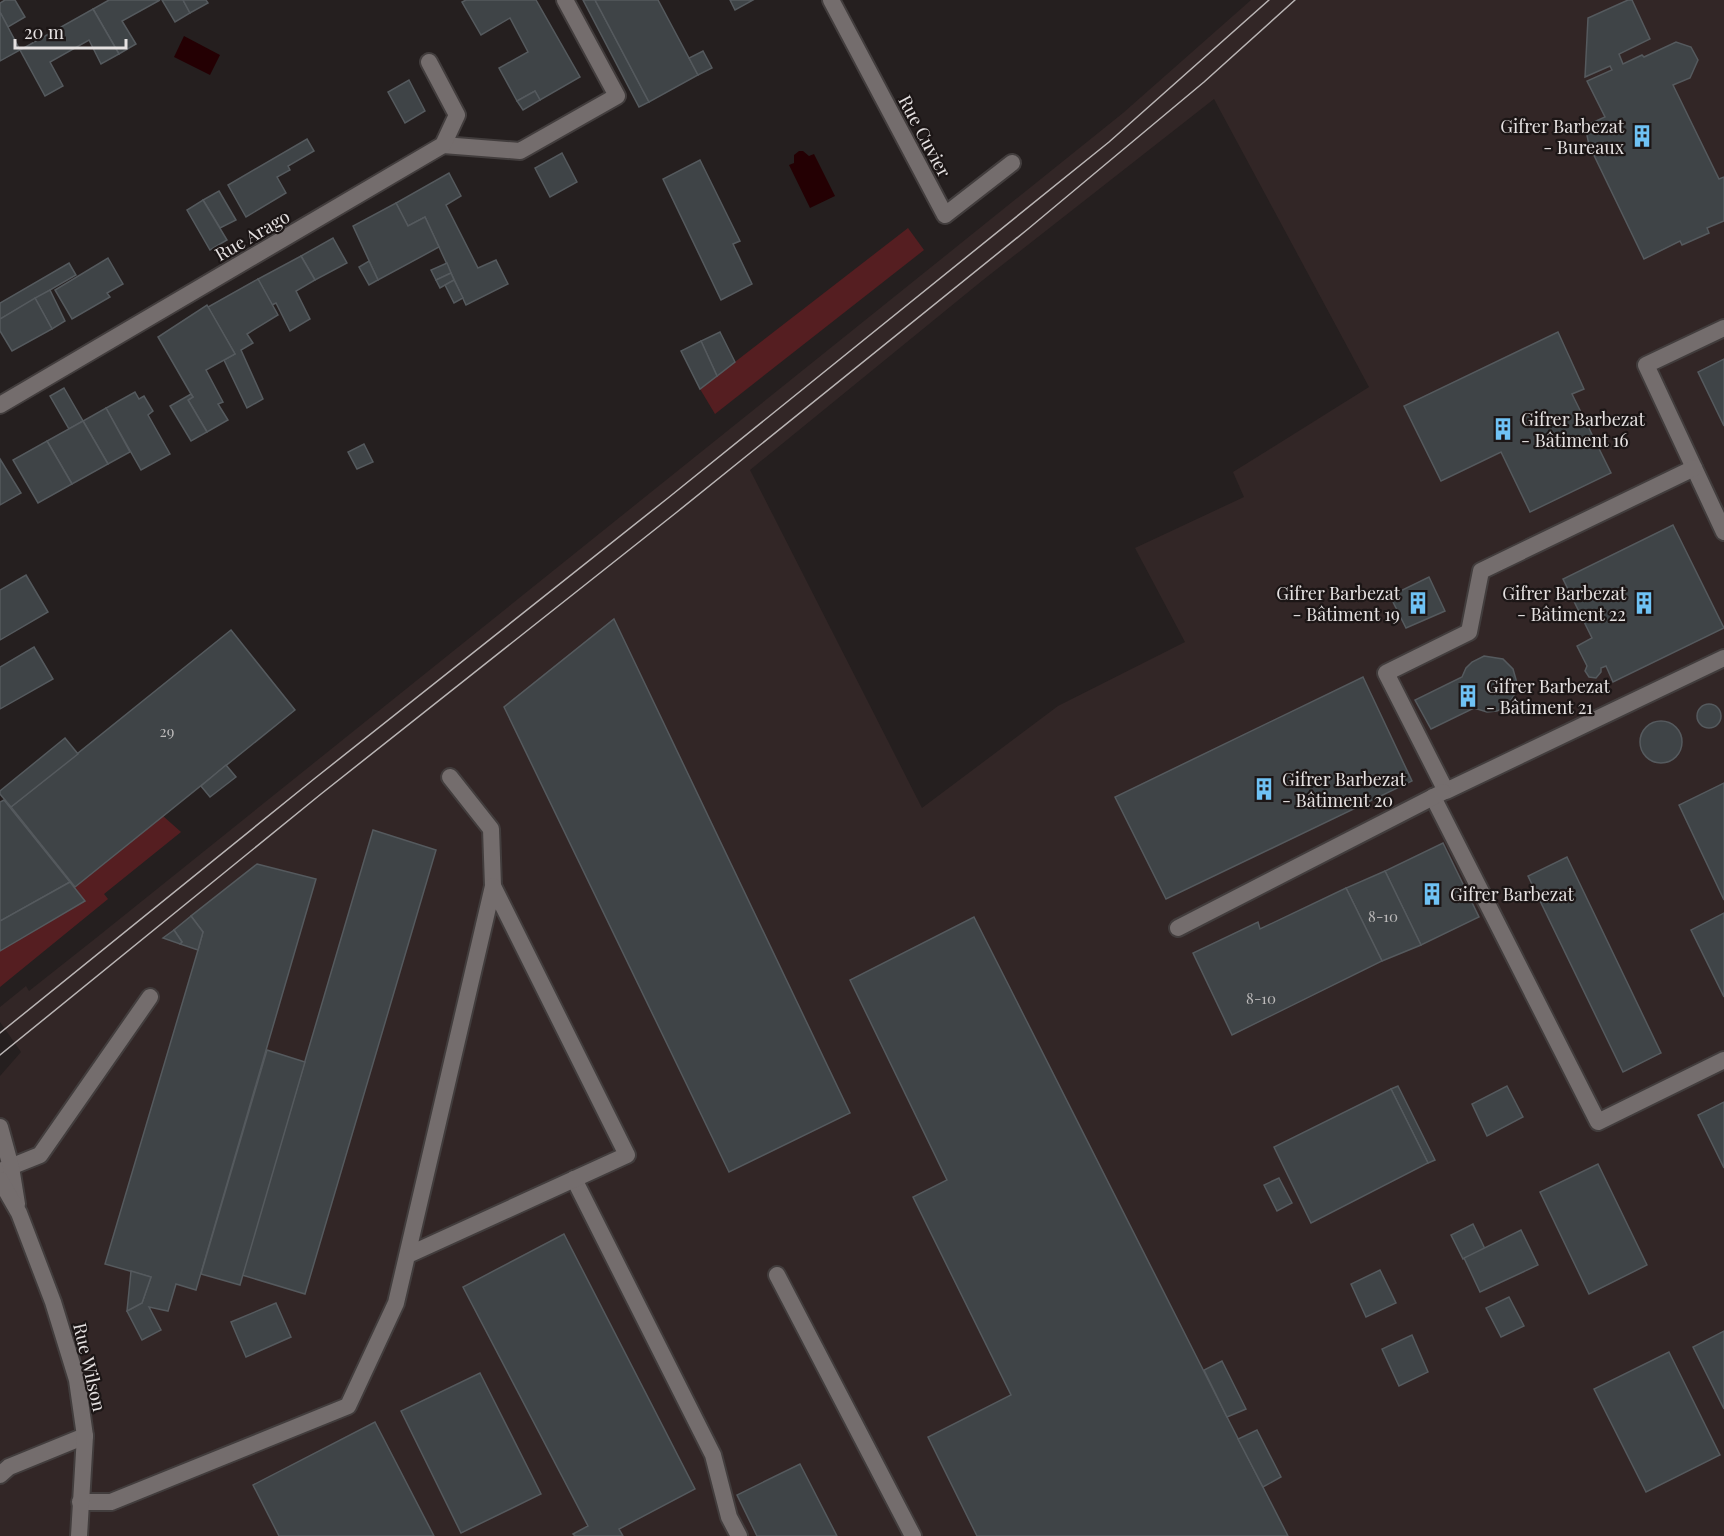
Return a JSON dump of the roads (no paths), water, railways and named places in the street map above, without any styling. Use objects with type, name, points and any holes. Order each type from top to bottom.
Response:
[{"type":"street","points":[[429,62],[457,116],[443,145],[520,151],[617,96],[565,0]]},
{"type":"street","name":"Rue Cuvier","points":[[831,0],[945,215],[1012,163]]},
{"type":"street","name":"Rue Arago","points":[[0,405],[443,145]]},
{"type":"street","points":[[1724,328],[1646,365],[1724,532]]},
{"type":"street","points":[[1694,468],[1481,571],[1468,632],[1386,673],[1440,794],[1598,1122],[1724,1060]]},
{"type":"street","points":[[1178,928],[1440,794],[1724,658]]},
{"type":"street","points":[[80,1502],[111,1502],[348,1406],[396,1303],[493,886],[491,829],[450,777]]},
{"type":"street","points":[[408,1255],[627,1155],[493,886]]},
{"type":"street","points":[[6,1169],[40,1155],[150,997]]},
{"type":"street","name":"Rue Wilson","points":[[0,1127],[6,1169],[19,1213],[53,1302],[77,1380],[85,1436],[79,1536]]},
{"type":"street","points":[[574,1179],[713,1455],[729,1517],[739,1536]]},
{"type":"street","name":"Rue Wilson","points":[[0,1180],[19,1213]]},
{"type":"street","points":[[777,1275],[913,1536]]},
{"type":"street","points":[[0,1474],[9,1467],[85,1436]]},
{"type":"tram line","points":[[0,1033],[1109,142],[1269,0]]},
{"type":"tram line","points":[[0,1055],[321,794],[677,512],[1028,229],[1204,82],[1295,0]]},
{"type":"place","name":"Gifrer Barbezat - Bureaux","points":[[1642,136]]},
{"type":"place","name":"Gifrer Barbezat - Bâtiment 16","points":[[1503,429]]},
{"type":"place","name":"Gifrer Barbezat - Bâtiment 19","points":[[1418,603]]},
{"type":"place","name":"Gifrer Barbezat - Bâtiment 22","points":[[1644,603]]},
{"type":"place","name":"Gifrer Barbezat - Bâtiment 21","points":[[1468,696]]},
{"type":"place","name":"Gifrer Barbezat - Bâtiment 20","points":[[1264,789]]},
{"type":"place","name":"Gifrer Barbezat","points":[[1432,894]]}]
